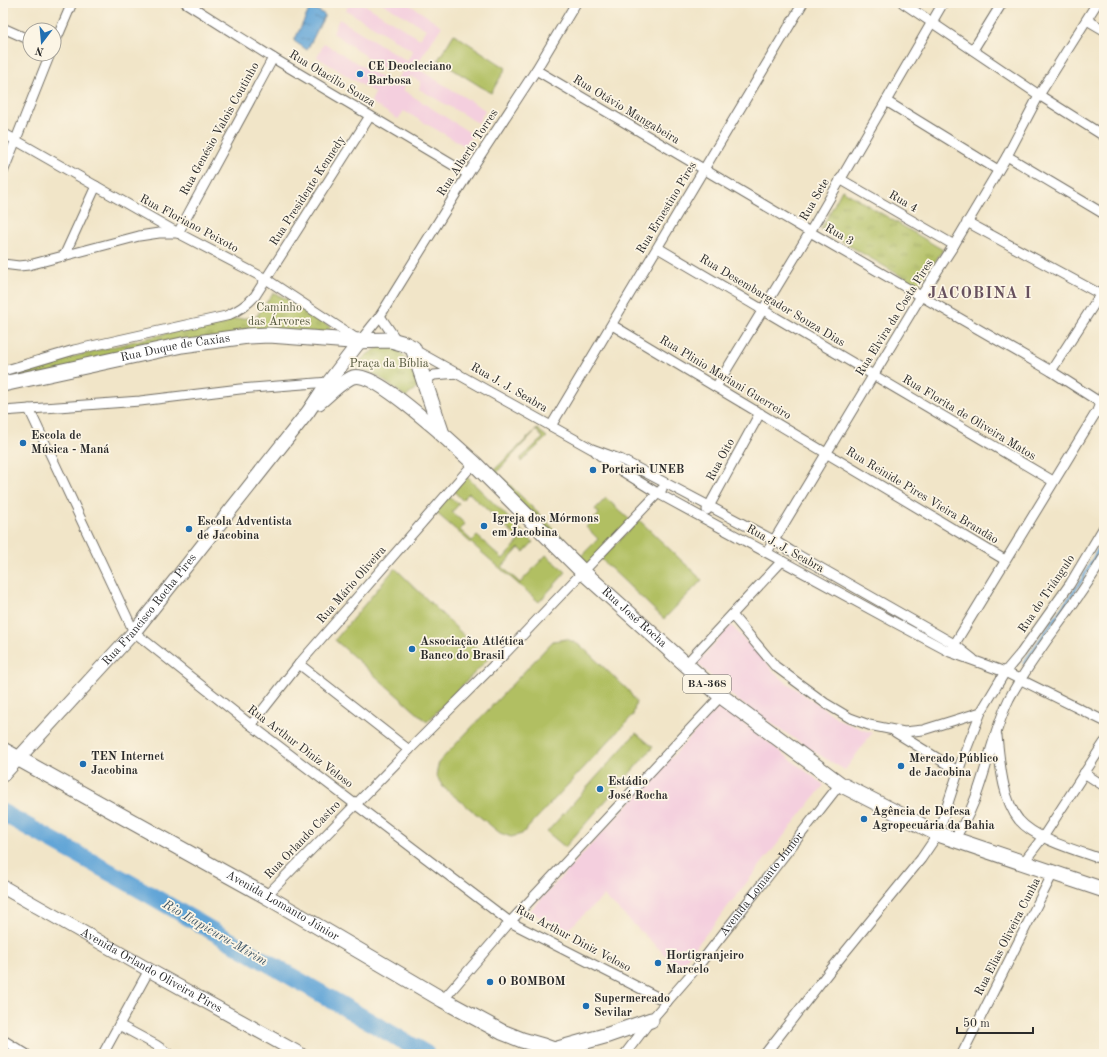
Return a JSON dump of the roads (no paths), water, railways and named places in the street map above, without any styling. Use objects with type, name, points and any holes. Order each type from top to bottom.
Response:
[{"type":"main road","name":"Rua Duque de Caxias","points":[[3,384],[182,345],[248,336],[269,335],[355,341],[397,341]]},
{"type":"main road","points":[[397,341],[413,348],[442,434]]},
{"type":"main road","name":"Rua José Rocha","points":[[442,434],[474,463],[583,572],[685,665],[721,696],[840,784]]},
{"type":"main road","name":"Avenida Lomanto Júnior","points":[[3,750],[10,767],[266,896],[443,1000],[502,1032],[559,1052]]},
{"type":"main road","name":"BA-368","points":[[840,784],[938,834],[1104,890]]},
{"type":"main road","points":[[559,1052],[651,1020]]},
{"type":"street","points":[[62,26],[72,3]]},
{"type":"street","name":"Rua Otacilio Souza","points":[[186,3],[273,58],[468,174]]},
{"type":"street","name":"Rua Alberto Torres","points":[[380,316],[468,174],[536,70],[576,3]]},
{"type":"street","name":"Rua Ernestino Pires","points":[[551,426],[803,3]]},
{"type":"street","points":[[903,3],[1039,95],[1104,136]]},
{"type":"street","name":"Rua Sete","points":[[716,387],[810,232],[943,3]]},
{"type":"street","points":[[974,50],[1002,3]]},
{"type":"street","name":"Rua Elvira da Costa Pires","points":[[767,552],[1007,156],[1039,95],[1097,3]]},
{"type":"street","points":[[1087,20],[1104,30]]},
{"type":"street","points":[[3,28],[22,36]]},
{"type":"street","name":"Rua Genésio Valois Coutinho","points":[[178,233],[273,58]]},
{"type":"street","points":[[3,172],[47,62]]},
{"type":"street","name":"Rua Otávio Mangabeira","points":[[536,70],[704,170]]},
{"type":"street","points":[[886,101],[998,170]]},
{"type":"street","name":"Rua Presidente Kennedy","points":[[266,278],[370,116]]},
{"type":"street","name":"Rua Floriano Peixoto","points":[[3,133],[178,233],[266,278],[355,341]]},
{"type":"street","points":[[1007,156],[1104,214]]},
{"type":"street","name":"Rua 3","points":[[704,170],[1051,371],[1101,403]]},
{"type":"street","name":"Rua 4","points":[[840,179],[954,245]]},
{"type":"street","points":[[64,256],[96,186]]},
{"type":"street","points":[[967,222],[1102,292],[1051,371]]},
{"type":"street","points":[[3,264],[19,266],[29,265],[139,236],[159,233],[178,233]]},
{"type":"street","name":"Rua Desembargador Souza Dias","points":[[658,248],[873,375]]},
{"type":"street","name":"Rua Duque de Caxias","points":[[3,371],[74,350],[226,316],[247,305],[255,296],[266,278]]},
{"type":"street","points":[[380,316],[397,341]]},
{"type":"street","name":"Rua Francisco Rocha Pires","points":[[10,767],[134,632],[308,412],[355,341],[380,316]]},
{"type":"street","name":"Rua Plinio Mariani Guerreiro","points":[[612,325],[827,453]]},
{"type":"street","name":"Rua J. J. Seabra","points":[[413,348],[592,449],[617,458],[667,483],[774,541],[898,612],[952,648]]},
{"type":"street","points":[[424,381],[434,375],[459,373]]},
{"type":"street","name":"Rua Florita de Oliveira Matos","points":[[873,375],[1053,481]]},
{"type":"street","points":[[308,412],[353,377],[362,377],[376,384],[407,405],[442,434]]},
{"type":"street","points":[[3,411],[140,401],[240,389],[329,382]]},
{"type":"street","points":[[952,648],[1101,403],[1104,393]]},
{"type":"street","name":"Rua Arthur Diniz Veloso","points":[[29,409],[134,632],[250,725],[510,922],[667,1002]]},
{"type":"street","name":"Rua Oito","points":[[703,518],[760,413]]},
{"type":"street","name":"Rua J. J. Seabra","points":[[592,449],[608,463],[659,494],[892,622],[1020,679],[1104,721]]},
{"type":"street","name":"Rua Reinide Pires Vieira Brandão","points":[[827,453],[1005,560]]},
{"type":"street","name":"Rua Mário Oliveira","points":[[250,725],[299,664],[474,463]]},
{"type":"street","name":"Rua Orlando Castro","points":[[266,896],[355,804],[495,664],[659,494],[667,483]]},
{"type":"street","name":"Rua do Triângulo","points":[[765,1054],[832,968],[921,859],[938,834],[958,771],[981,712],[1005,672],[1021,653],[1070,584],[1104,527]]},
{"type":"street","points":[[953,840],[962,828],[975,801],[1004,710],[1020,679],[1084,590],[1104,557]]},
{"type":"street","points":[[685,665],[782,561]]},
{"type":"street","points":[[892,622],[898,612]]},
{"type":"street","points":[[732,615],[775,666],[825,703],[850,718],[869,725],[904,732],[923,730],[981,712]]},
{"type":"street","points":[[299,664],[409,750]]},
{"type":"street","points":[[443,1000],[510,922],[721,696]]},
{"type":"street","points":[[890,729],[958,771]]},
{"type":"street","points":[[996,732],[1000,767],[1007,795],[1012,810],[1019,820],[1030,830],[1043,837],[1104,860]]},
{"type":"street","points":[[1024,863],[1043,837],[1104,743]]},
{"type":"street","points":[[1084,773],[1104,786]]},
{"type":"street","name":"Avenida Lomanto Júnior","points":[[625,1054],[651,1020],[698,966],[840,784]]},
{"type":"street","name":"Rua Elias Oliveira Cunha","points":[[962,1054],[1053,873]]},
{"type":"street","name":"Avenida Orlando Oliveira Pires","points":[[3,887],[300,1054]]},
{"type":"street","points":[[103,1054],[149,970]]},
{"type":"street","points":[[119,1025],[156,1045],[169,1054]]},
{"type":"street","points":[[3,1040],[26,1054]]},
{"type":"water","points":[[311,6],[325,15],[307,50],[294,41]]},
{"type":"waterway","points":[[1024,663],[1082,580],[1104,539]]},
{"type":"waterway","name":"Rio Itapicuru-Mirim","points":[[3,813],[131,884],[426,1054]]},
{"type":"place","name":"CE Deocleciano Barbosa","points":[[360,74]]},
{"type":"place","name":"Escola de Música - Maná","points":[[23,443]]},
{"type":"place","name":"Portaria UNEB","points":[[593,470]]},
{"type":"place","name":"Igreja dos Mórmons em Jacobina","points":[[484,526]]},
{"type":"place","name":"Escola Adventista de Jacobina","points":[[189,529]]},
{"type":"place","name":"Associação Atlética Banco do Brasil","points":[[412,649]]},
{"type":"place","name":"TEN Internet Jacobina","points":[[83,764]]},
{"type":"place","name":"Mercado Público de Jacobina","points":[[901,766]]},
{"type":"place","name":"Estádio José Rocha","points":[[600,789]]},
{"type":"place","name":"Agência de Defesa Agropecuária da Bahia","points":[[864,819]]},
{"type":"place","name":"Hortigranjeiro Marcelo","points":[[658,963]]},
{"type":"place","name":"O BOMBOM","points":[[490,982]]},
{"type":"place","name":"Supermercado Sevilar","points":[[586,1006]]},
{"type":"district","name":"JACOBINA I","points":[[980,294]]},
{"type":"park label","name":"Caminho das Árvores","points":[[279,315]]},
{"type":"park label","name":"Praça da Bíblia","points":[[389,364]]}]
